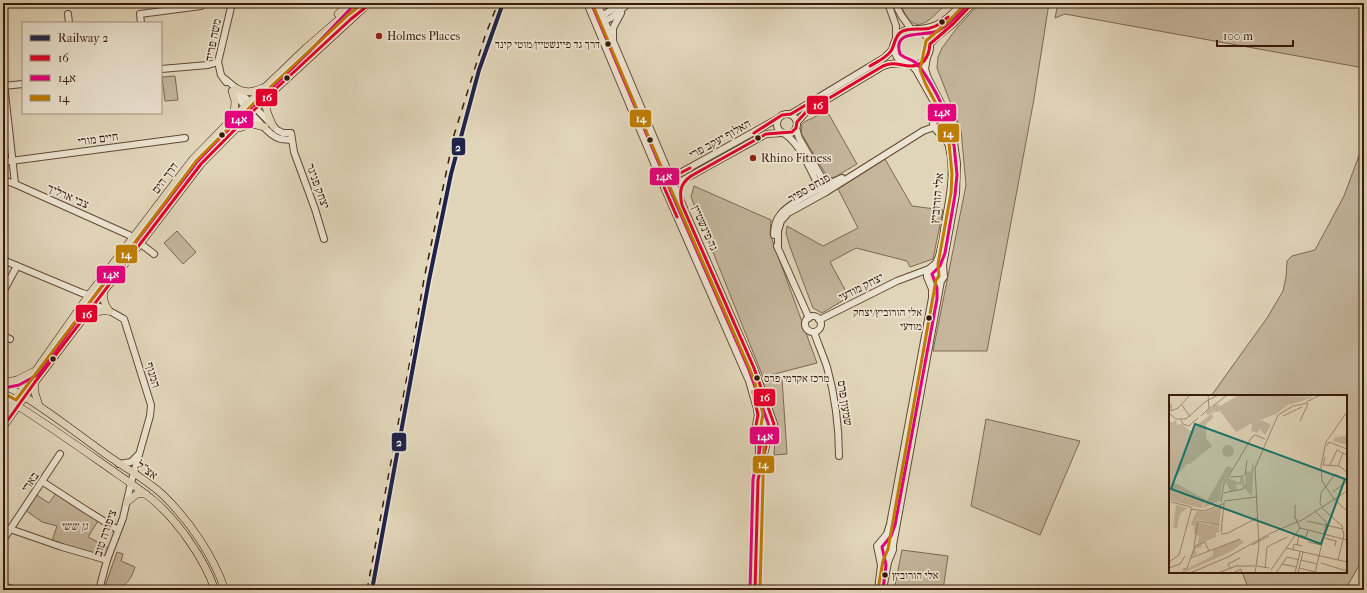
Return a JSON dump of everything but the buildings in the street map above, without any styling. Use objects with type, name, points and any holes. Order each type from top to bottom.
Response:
[{"type":"main road","points":[[306,48],[349,3]]},
{"type":"main road","name":"דרך הים","points":[[22,395],[35,371],[89,294],[193,159],[234,117],[306,48],[358,3]]},
{"type":"main road","name":"דרך הים","points":[[22,395],[35,382],[201,164],[268,96],[370,3]]},
{"type":"main road","points":[[234,117],[234,89],[244,92],[252,92],[267,86]]},
{"type":"main road","points":[[268,96],[266,100],[266,108],[273,126]]},
{"type":"main road","points":[[235,130],[248,124],[265,127]]},
{"type":"main road","points":[[103,292],[104,301],[109,312]]},
{"type":"main road","points":[[86,316],[101,311],[109,312]]},
{"type":"main road","points":[[3,384],[17,380],[35,371]]},
{"type":"main road","points":[[35,382],[36,397],[39,406]]},
{"type":"main road","points":[[3,427],[22,395]]},
{"type":"main road","name":"אצ\"ל","points":[[22,395],[135,474],[161,494],[200,539],[215,565],[225,590]]},
{"type":"main road","points":[[4,416],[16,405]]},
{"type":"main road","name":"אצ\"ל","points":[[16,405],[131,483],[167,513],[191,545],[206,570],[215,590]]},
{"type":"main road","points":[[3,406],[4,416]]},
{"type":"main road","points":[[127,502],[137,494],[146,494]]},
{"type":"street","name":"משה פריד","points":[[232,3],[218,62],[223,77],[248,105]]},
{"type":"street","name":"גד פינשטיין","points":[[588,3],[664,187],[749,381],[756,403],[758,415],[757,421]]},
{"type":"street","name":"גד פינשטיין","points":[[597,3],[682,205],[754,368],[772,419]]},
{"type":"street","points":[[602,3],[613,6],[625,5]]},
{"type":"street","points":[[888,3],[896,26],[895,56],[905,64]]},
{"type":"street","points":[[784,133],[792,132],[806,112],[890,63],[905,64],[912,66],[916,70],[936,104],[937,110],[934,127],[940,132],[948,132],[952,127],[952,120],[928,78],[925,69],[930,51],[930,44],[926,36],[914,29],[901,15],[895,3]]},
{"type":"street","points":[[824,189],[790,137],[778,128],[778,120],[782,115],[791,114],[884,58],[892,50],[895,40],[903,31],[925,29],[936,26],[947,18],[962,3]]},
{"type":"street","points":[[930,44],[953,24],[973,3]]},
{"type":"street","points":[[141,22],[140,14],[201,5]]},
{"type":"street","points":[[596,22],[611,18],[625,5]]},
{"type":"street","points":[[613,41],[613,28],[625,5]]},
{"type":"street","points":[[68,14],[69,22]]},
{"type":"street","points":[[912,66],[927,58]]},
{"type":"street","points":[[162,69],[208,65],[218,62]]},
{"type":"street","points":[[208,65],[217,70],[223,77]]},
{"type":"street","points":[[3,74],[15,184]]},
{"type":"street","points":[[4,86],[22,84]]},
{"type":"street","points":[[248,105],[265,127],[278,138],[291,136]]},
{"type":"street","points":[[253,111],[280,132],[291,136]]},
{"type":"street","points":[[791,114],[795,118],[799,138],[824,189]]},
{"type":"street","points":[[936,117],[942,114],[948,115]]},
{"type":"street","name":"האלוף יעקב פרי","points":[[664,187],[671,178],[778,120]]},
{"type":"street","name":"פנחס ספיר","points":[[809,318],[778,248],[774,235],[776,222],[780,214],[791,205],[860,170],[923,132],[934,127]]},
{"type":"street","name":"אלי הורוביץ","points":[[944,272],[943,265],[957,185],[957,163],[952,127]]},
{"type":"street","name":"אלי הורוביץ","points":[[931,268],[938,260],[940,252],[951,184],[951,163],[948,146],[945,137],[940,132]]},
{"type":"street","name":"האלוף יעקב פרי","points":[[664,187],[674,185],[766,134],[784,133]]},
{"type":"street","name":"יצחק פניגר","points":[[291,136],[294,152],[315,209],[324,239]]},
{"type":"street","name":"חיים מורי","points":[[3,162],[185,138]]},
{"type":"street","points":[[667,169],[674,172],[685,171]]},
{"type":"street","points":[[682,205],[680,188],[685,180],[691,176]]},
{"type":"street","name":"צבי ארליך","points":[[3,180],[15,184],[133,238],[154,254]]},
{"type":"street","points":[[3,260],[79,292],[89,294],[103,292]]},
{"type":"street","points":[[3,292],[17,266]]},
{"type":"street","points":[[878,590],[881,570],[877,546],[887,534],[890,524],[932,298],[932,289],[927,275],[931,268],[941,267],[944,272],[944,277],[941,281],[893,550],[883,590]]},
{"type":"street","name":"יצחק מודעי","points":[[819,320],[896,281],[931,268]]},
{"type":"street","points":[[913,275],[922,275],[934,283],[941,281]]},
{"type":"street","points":[[79,292],[81,299],[80,308],[94,305]]},
{"type":"street","name":"המנוף","points":[[94,305],[124,319],[151,405],[150,416],[135,474],[131,483]]},
{"type":"street","points":[[814,317],[819,320],[820,328],[814,332],[809,331],[805,326],[805,322],[809,318],[814,317]]},
{"type":"street","name":"שמעון פרס","points":[[814,332],[827,367],[833,392],[838,429],[839,456]]},
{"type":"street","points":[[3,336],[10,339]]},
{"type":"street","points":[[3,384],[22,395]]},
{"type":"street","points":[[3,399],[16,405]]},
{"type":"street","points":[[755,590],[758,480],[759,446],[757,421],[764,416],[770,417],[774,424],[766,446],[758,480]]},
{"type":"street","points":[[757,429],[761,433],[766,433],[773,428]]},
{"type":"street","points":[[119,464],[131,462],[140,453]]},
{"type":"street","name":"בארי","points":[[3,540],[43,482],[60,454]]},
{"type":"street","points":[[43,482],[118,530]]},
{"type":"street","name":"ציפורה טוב","points":[[99,590],[107,560],[123,518],[131,483]]},
{"type":"street","points":[[10,530],[107,560]]},
{"type":"street","points":[[881,540],[888,540],[893,545]]},
{"type":"street","points":[[879,554],[886,556],[891,554]]},
{"type":"street","points":[[3,586],[17,590]]},
{"type":"green space","points":[[900,3],[947,3],[927,21],[921,24],[916,24],[910,21]]},
{"type":"green space","points":[[980,3],[1049,3],[1034,99],[987,351],[933,351],[966,185],[961,130],[937,68],[938,57],[942,48],[956,29]]},
{"type":"green space","points":[[1058,3],[1364,3],[1364,68],[1065,14],[1055,18]]},
{"type":"green space","points":[[175,76],[178,100],[165,101],[162,77]]},
{"type":"green space","points":[[827,111],[857,164],[835,177],[828,178],[801,133],[802,124],[804,122]]},
{"type":"green space","points":[[1364,142],[1364,557],[1345,590],[1249,590],[1242,573],[1347,573],[1347,395],[1212,395],[1267,318],[1283,291],[1287,261],[1292,256],[1315,250],[1344,196]]},
{"type":"green space","points":[[885,159],[912,206],[943,210],[933,259],[910,267],[907,261],[856,248],[830,262],[849,297],[822,313],[813,308],[790,247],[786,233],[787,226],[823,246],[858,228],[838,189]]},
{"type":"green space","points":[[694,186],[771,220],[770,234],[817,363],[763,377],[691,197]]},
{"type":"green space","points":[[177,231],[196,252],[183,264],[164,243]]},
{"type":"green space","points":[[782,378],[787,454],[774,455],[777,429],[776,420],[763,382]]},
{"type":"green space","points":[[986,419],[1080,441],[1040,535],[971,506]]},
{"type":"green space","name":"גן ששי","points":[[56,493],[98,521],[88,537],[109,548],[106,557],[52,541],[57,526],[42,522],[25,510],[37,495],[49,503]]},
{"type":"green space","points":[[902,550],[948,556],[943,590],[894,590]]},
{"type":"green space","points":[[117,552],[123,554],[121,561],[135,567],[131,577],[124,585],[110,590],[104,589]]},
{"type":"railway","points":[[367,590],[424,279],[454,135],[485,36],[498,3]]},
{"type":"rail line","name":"2","points":[[372,590],[429,280],[451,174],[479,70],[503,3]]},
{"type":"transit line","name":"14","points":[[5,394],[16,400],[197,160],[265,92],[348,15],[363,3]]},
{"type":"transit line","name":"16","points":[[3,427],[35,382],[201,164],[268,96],[351,19],[371,3]]},
{"type":"transit line","name":"14","points":[[592,3],[669,185],[754,379],[763,414],[761,425],[764,446],[760,590]]},
{"type":"transit line","name":"14","points":[[878,589],[883,561],[888,549],[936,280],[939,276],[938,264],[951,193],[952,174],[947,122],[926,85],[920,70],[926,41],[950,20],[966,3]]},
{"type":"transit line","name":"16","points":[[755,590],[758,480],[766,446],[774,424],[754,368],[682,205],[681,189],[687,179],[691,176],[766,134],[792,132],[796,128],[797,122],[806,112],[883,66],[891,64],[916,66],[920,64],[927,56],[930,44],[953,24],[973,3]]},
{"type":"transit line","name":"14א","points":[[592,5],[671,192],[749,370],[769,426],[761,444],[753,479],[750,590]]},
{"type":"transit line","name":"14א","points":[[4,388],[19,385],[39,374],[93,298],[197,162],[309,52],[353,6]]},
{"type":"transit line","name":"14א","points":[[883,590],[886,565],[882,547],[891,536],[895,525],[937,299],[937,288],[932,274],[940,266],[945,253],[957,175],[954,145],[938,124],[942,106],[923,71],[912,60],[903,57],[900,54],[899,46],[901,40],[905,37],[932,33],[942,29],[950,23],[966,6]]},
{"type":"transit line","name":"16","points":[[870,66],[881,60],[889,53],[897,36],[901,32],[909,29],[930,28],[940,24],[948,17]]},
{"type":"transit line","name":"16","points":[[754,133],[782,115],[791,114],[809,103]]},
{"type":"transit line","name":"16","points":[[677,217],[664,187],[671,178],[690,168]]},
{"type":"transit line","name":"16","points":[[753,392],[758,415],[756,425],[759,440],[759,456]]},
{"type":"place","name":"Holmes Places","points":[[379,36]]},
{"type":"place","name":"דרך גד פיינשטיין/מוטי קינד","points":[[608,44]]},
{"type":"place","name":"Rhino Fitness","points":[[753,158]]},
{"type":"place","name":"אלי הורוביץ/יצחק מודעי","points":[[929,318]]},
{"type":"place","name":"מרכז אקדמי פרס","points":[[757,378]]},
{"type":"place","name":"אלי הורוביץ","points":[[885,575]]}]
